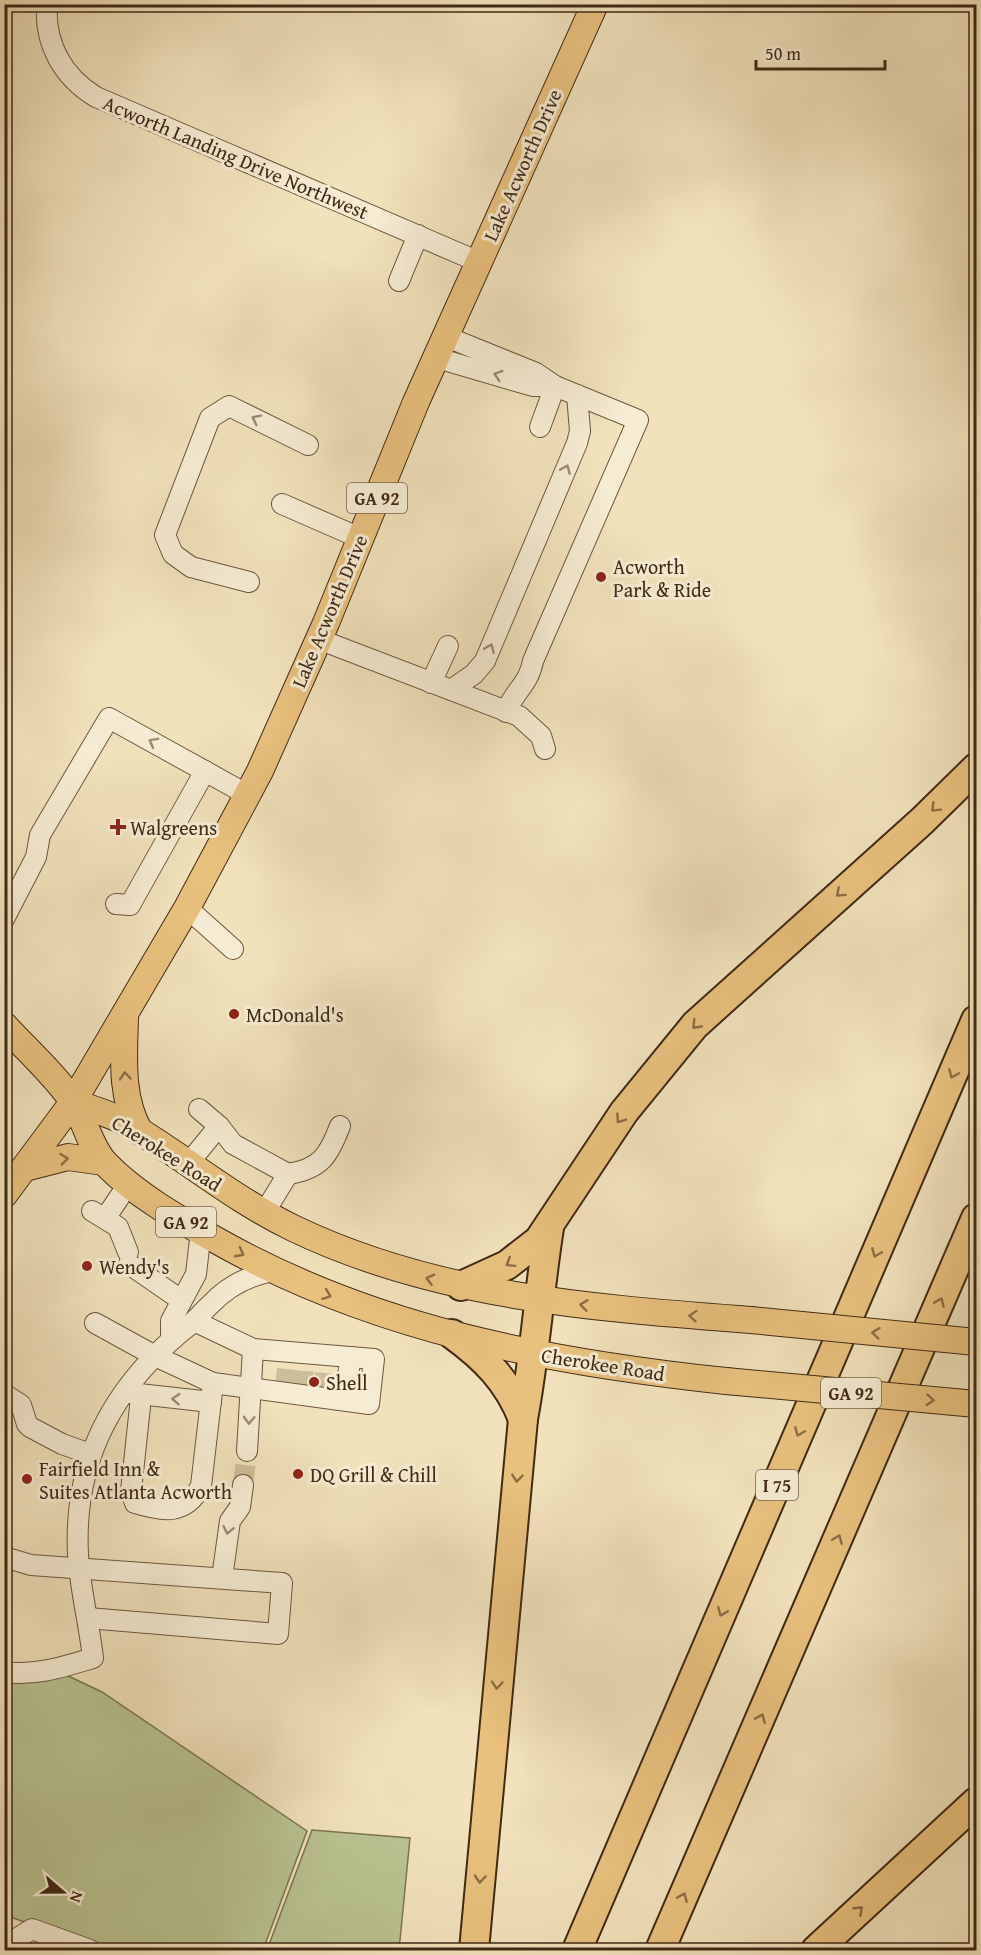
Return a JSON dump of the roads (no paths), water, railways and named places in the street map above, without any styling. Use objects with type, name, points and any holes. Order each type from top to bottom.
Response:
[{"type":"highway","points":[[461,1286],[507,1265],[539,1240],[624,1112],[695,1025],[922,821],[976,768]]},
{"type":"highway","name":"I 75","points":[[577,1950],[976,1020]]},
{"type":"highway","points":[[660,1950],[976,1218]]},
{"type":"highway","points":[[474,1950],[523,1419],[535,1354],[539,1300],[549,1228]]},
{"type":"highway","points":[[452,1334],[489,1363],[500,1376],[516,1401],[523,1419]]},
{"type":"highway","points":[[816,1950],[976,1802]]},
{"type":"main road","name":"Lake Acworth Drive","points":[[4,1195],[73,1102],[187,908],[248,795],[318,639],[479,261],[595,4]]},
{"type":"main road","points":[[125,1014],[124,1075],[129,1108],[140,1132]]},
{"type":"main road","points":[[4,1025],[73,1102]]},
{"type":"main road","name":"Cherokee Road","points":[[73,1102],[126,1123],[187,1165],[264,1213],[318,1239],[382,1264],[461,1286],[539,1300],[976,1342]]},
{"type":"main road","name":"Cherokee Road","points":[[73,1102],[104,1162],[129,1183],[201,1231],[274,1271],[355,1306],[452,1334],[535,1354],[632,1371],[976,1404]]},
{"type":"main road","points":[[25,1168],[68,1158],[104,1162]]},
{"type":"street","name":"Acworth Landing Drive Northwest","points":[[48,4],[47,26],[57,56],[78,86],[96,97],[479,261]]},
{"type":"street","points":[[399,282],[418,235]]},
{"type":"street","points":[[442,348],[533,386],[555,386],[638,420],[533,661],[530,677],[506,712]]},
{"type":"street","points":[[540,427],[555,386]]},
{"type":"street","points":[[451,690],[474,674],[489,650],[578,443],[580,430],[577,395]]},
{"type":"street","points":[[246,582],[191,567],[173,554],[165,534],[210,418],[229,405],[308,446]]},
{"type":"street","points":[[282,504],[360,538]]},
{"type":"street","points":[[318,639],[519,716],[541,736],[545,749]]},
{"type":"street","points":[[431,682],[448,646]]},
{"type":"street","points":[[4,919],[36,857],[40,835],[109,718],[248,795]]},
{"type":"street","points":[[117,904],[130,905],[205,771]]},
{"type":"street","points":[[187,908],[232,949]]},
{"type":"street","points":[[199,1109],[219,1126],[233,1144],[288,1174]]},
{"type":"street","points":[[187,1165],[219,1126]]},
{"type":"street","points":[[264,1213],[288,1174],[316,1166],[333,1146],[340,1126]]},
{"type":"street","points":[[129,1183],[99,1214],[118,1227],[128,1258],[182,1300]]},
{"type":"street","points":[[171,1340],[171,1321],[196,1274],[201,1231]]},
{"type":"street","points":[[212,1392],[201,1486],[193,1501],[182,1509],[135,1503],[131,1491],[133,1394],[155,1356],[232,1286],[246,1278],[274,1271]]},
{"type":"street","points":[[4,1672],[25,1674],[57,1669],[93,1658],[79,1568],[80,1505],[90,1454],[113,1405],[133,1394],[212,1392],[250,1388],[323,1395],[369,1404],[374,1359],[349,1366],[297,1361],[254,1349],[194,1322]]},
{"type":"street","points":[[95,1323],[155,1356],[212,1392]]},
{"type":"street","points":[[248,1451],[254,1349]]},
{"type":"street","points":[[4,1394],[21,1405],[30,1427],[62,1444],[90,1454]]},
{"type":"street","points":[[222,1578],[230,1521],[240,1507],[243,1485]]},
{"type":"street","points":[[4,1557],[21,1564],[282,1583],[278,1634],[88,1618]]},
{"type":"street","points":[[4,1943],[8,1944],[32,1929],[90,1950]]},
{"type":"tunnel","points":[[285,1389],[287,1369]]},
{"type":"tunnel","points":[[303,1391],[304,1370]]},
{"type":"tunnel","points":[[323,1393],[325,1373]]},
{"type":"tunnel","points":[[243,1485],[247,1451]]},
{"type":"place","name":"Acworth Park & Ride","points":[[601,577]]},
{"type":"place","name":"Walgreens","points":[[118,827]]},
{"type":"place","name":"McDonald's","points":[[234,1014]]},
{"type":"place","name":"Wendy's","points":[[87,1266]]},
{"type":"place","name":"Shell","points":[[314,1382]]},
{"type":"place","name":"DQ Grill & Chill","points":[[298,1474]]},
{"type":"place","name":"Fairfield Inn & Suites Atlanta Acworth","points":[[27,1479]]}]
